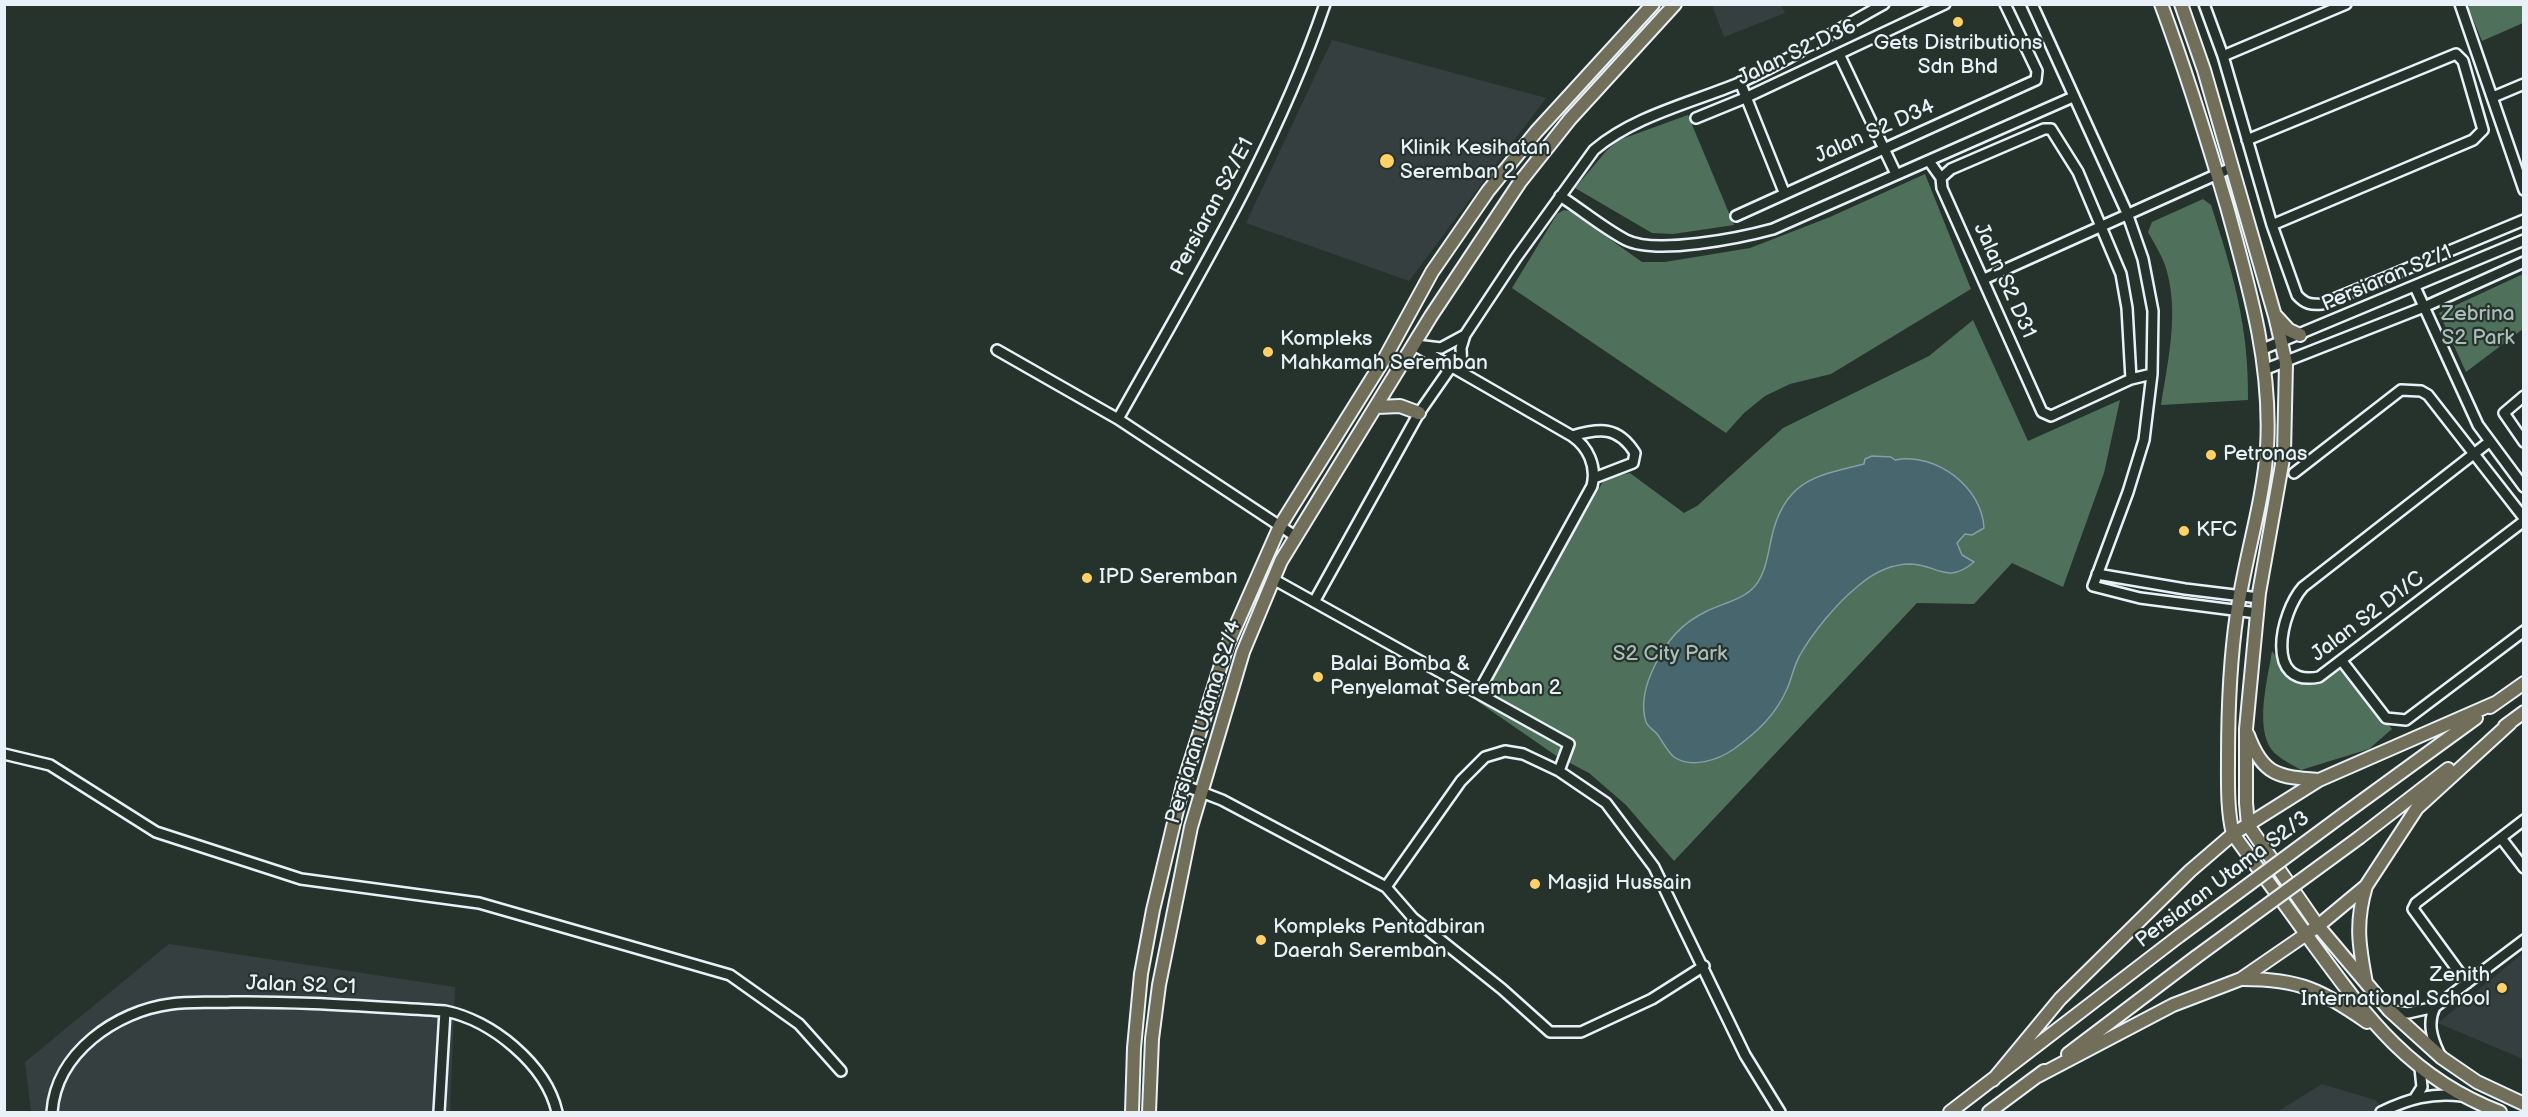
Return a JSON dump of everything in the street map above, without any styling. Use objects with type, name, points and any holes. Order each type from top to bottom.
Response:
[{"type":"main road","name":"Persiaran Utama S2/4","points":[[1132,1113],[1134,1048],[1142,974],[1153,910],[1183,784],[1227,646],[1280,526],[1386,356],[1432,272],[1488,190],[1536,132],[1653,4]]},
{"type":"main road","name":"Persiaran Utama S2/4","points":[[1149,1113],[1152,1039],[1161,975],[1200,790],[1243,652],[1273,579],[1295,536],[1414,345],[1520,182],[1570,119],[1675,4]]},
{"type":"main road","points":[[2161,4],[2217,174],[2264,349],[2266,369],[2268,418],[2264,480],[2237,611],[2228,742],[2229,801],[2233,834],[2376,1027]]},
{"type":"main road","points":[[2181,4],[2204,70],[2275,315],[2286,363],[2284,453],[2259,598],[2246,729],[2248,825],[2318,926],[2366,986],[2389,1010],[2442,1058],[2477,1082],[2523,1104]]},
{"type":"main road","points":[[2275,315],[2289,330],[2300,335]]},
{"type":"main road","points":[[1386,356],[1404,346],[1414,345]]},
{"type":"main road","points":[[1377,407],[1400,406],[1419,413]]},
{"type":"main road","points":[[1227,646],[1243,652]]},
{"type":"main road","name":"Persiaran Utama S2/3","points":[[1950,1113],[2179,936],[2523,683]]},
{"type":"main road","points":[[1993,1080],[2060,999],[2190,871],[2233,834],[2319,780],[2495,703]]},
{"type":"main road","points":[[2366,986],[2358,939],[2359,910],[2366,886],[2417,808],[2523,712]]},
{"type":"main road","points":[[1989,1113],[2510,723]]},
{"type":"main road","points":[[2246,729],[2256,757],[2267,769],[2285,778],[2319,780]]},
{"type":"main road","points":[[2038,1076],[2173,1005],[2241,979],[2318,926],[2366,886]]},
{"type":"main road","points":[[2241,979],[2275,979],[2305,985],[2332,998],[2376,1027],[2420,1068],[2462,1096],[2500,1113]]},
{"type":"street","name":"Persiaran S2/E1","points":[[1118,419],[1244,192],[1287,98],[1325,4]]},
{"type":"street","points":[[1462,372],[1461,348],[1465,335],[1560,196],[1587,159],[1608,138],[1740,82],[1884,4]]},
{"type":"street","name":"Jalan S2 D36","points":[[1696,118],[1839,54],[1923,9],[1945,4]]},
{"type":"street","name":"Jalan S2 D34","points":[[1736,216],[1784,192],[2036,80],[2037,71],[2005,4]]},
{"type":"street","points":[[2032,4],[2127,213],[2145,271],[2153,311],[2148,414],[2137,466],[2093,586],[2140,598],[2257,613]]},
{"type":"street","points":[[2204,4],[2223,56],[2272,225],[2297,295],[2303,302],[2311,305],[2322,304],[2523,220]]},
{"type":"street","points":[[2223,56],[2346,4]]},
{"type":"street","points":[[2460,4],[2523,184]]},
{"type":"street","points":[[1839,54],[1896,174]]},
{"type":"street","points":[[2247,140],[2456,54],[2463,61],[2483,130],[2473,140],[2272,225]]},
{"type":"street","points":[[1740,82],[1784,192]]},
{"type":"street","points":[[2493,97],[2523,84]]},
{"type":"street","points":[[1560,196],[1627,240],[1661,246],[1747,236],[1773,229],[2073,98]]},
{"type":"street","points":[[1941,178],[1951,169],[2043,129],[2051,129],[2078,172],[2115,256],[2125,288],[2131,380],[2151,374]]},
{"type":"street","name":"Jalan S2 D31","points":[[1929,161],[1941,178],[1942,188],[2042,412],[2046,416],[2052,416],[2131,380]]},
{"type":"street","points":[[1984,279],[2231,168]]},
{"type":"street","name":"Persiaran S2/1","points":[[2264,349],[2523,240]]},
{"type":"street","name":"Persiaran S2/1","points":[[2266,369],[2424,307],[2523,262]]},
{"type":"street","points":[[2415,287],[2478,425],[2523,487]]},
{"type":"street","points":[[1414,345],[1441,348],[1465,335]]},
{"type":"street","points":[[1414,345],[1583,443],[1591,461],[1594,478],[1592,486],[1478,693]]},
{"type":"street","points":[[997,350],[1118,419],[1295,536]]},
{"type":"street","points":[[1314,602],[1419,413],[1451,367]]},
{"type":"street","points":[[2294,473],[2401,390],[2421,391],[2428,395],[2523,519]]},
{"type":"street","points":[[2523,396],[2504,413],[2523,442]]},
{"type":"street","points":[[1572,436],[1597,429],[1614,432],[1629,443],[1635,453],[1633,463],[1594,478]]},
{"type":"street","name":"Jalan S2 D1/C","points":[[2489,442],[2302,587],[2291,600],[2284,620],[2281,649],[2286,663],[2295,676],[2307,680],[2319,677],[2342,662],[2523,519]]},
{"type":"street","points":[[2097,574],[2259,598]]},
{"type":"street","points":[[1273,579],[1569,744],[1559,771]]},
{"type":"street","points":[[2342,662],[2386,718],[2406,720],[2523,631]]},
{"type":"street","points":[[1386,886],[1461,781],[1485,757],[1504,751],[1512,752],[1559,771],[1596,795],[1616,813],[1654,867],[1704,966],[1745,1055],[1780,1113]]},
{"type":"street","points":[[4,754],[51,765],[156,832],[301,879],[479,903],[730,975],[799,1024],[841,1071]]},
{"type":"street","points":[[1183,784],[1200,790],[1386,886],[1413,918],[1502,988],[1550,1032],[1581,1032],[1652,999],[1704,966]]},
{"type":"street","points":[[2467,983],[2413,909],[2416,903],[2523,820]]},
{"type":"street","points":[[2501,838],[2523,868]]},
{"type":"street","points":[[2389,1010],[2408,1013],[2435,1007],[2523,940]]},
{"type":"street","name":"Jalan S2 C1","points":[[52,1113],[60,1083],[69,1064],[83,1046],[120,1020],[171,1004],[287,1001],[445,1011],[466,1015],[491,1028],[512,1045],[546,1087],[557,1113]]},
{"type":"street","points":[[2435,1007],[2430,1021],[2431,1030],[2442,1058]]},
{"type":"street","points":[[439,1113],[445,1011]]},
{"type":"street","points":[[2415,1098],[2422,1087],[2420,1068]]},
{"type":"street","points":[[2381,1113],[2415,1098],[2435,1094],[2462,1096]]},
{"type":"shaded area","points":[[1712,5],[1781,5],[1785,13],[1724,37]]},
{"type":"shaded area","name":"Klinik Kesihatan Seremban 2","points":[[1332,40],[1546,98],[1409,281],[1246,223]]},
{"type":"shaded area","points":[[169,944],[455,987],[450,1112],[31,1112],[25,1062]]},
{"type":"shaded area","name":"Zenith International School","points":[[2523,953],[2523,1059],[2438,1023]]},
{"type":"shaded area","points":[[2322,1084],[2375,1100],[2388,1112],[2277,1112]]},
{"type":"green space","points":[[2473,4],[2523,5],[2523,23],[2482,41],[2468,7]]},
{"type":"green space","points":[[1688,115],[1734,225],[1673,234],[1652,233],[1575,188],[1607,150],[1619,140]]},
{"type":"green space","points":[[1925,174],[1971,289],[1831,374],[1790,384],[1765,396],[1744,413],[1726,433],[1512,288],[1557,214],[1564,210],[1570,211],[1642,262],[1665,262],[1750,248],[1830,217]]},
{"type":"green space","points":[[2203,199],[2211,205],[2238,301],[2246,348],[2248,400],[2161,405],[2171,335],[2172,300],[2165,265],[2148,232],[2152,222]]},
{"type":"green space","name":"Zebrina S2 Park","points":[[2523,274],[2523,329],[2466,372],[2439,313]]},
{"type":"green space","name":"S2 City Park","points":[[1973,320],[2028,441],[2120,400],[2104,473],[2063,587],[2012,563],[1974,604],[1917,603],[1674,861],[1626,805],[1589,773],[1555,755],[1477,701],[1605,478],[1630,473],[1684,513],[1697,506],[1783,428],[1929,356]]},
{"type":"green space","points":[[2272,651],[2288,674],[2302,684],[2318,681],[2343,668],[2392,729],[2369,749],[2301,770],[2283,759],[2269,746],[2263,721],[2265,691]]},
{"type":"water","points":[[1872,456],[1891,457],[1895,460],[1926,461],[1941,467],[1966,486],[1981,513],[1984,528],[1972,535],[1965,534],[1957,543],[1962,555],[1974,562],[1965,569],[1949,573],[1920,565],[1904,564],[1883,570],[1870,577],[1842,601],[1812,637],[1798,659],[1782,699],[1758,730],[1734,749],[1713,760],[1697,763],[1681,761],[1674,757],[1647,724],[1644,715],[1647,685],[1665,648],[1676,633],[1690,621],[1707,611],[1739,598],[1755,586],[1766,564],[1776,521],[1783,505],[1792,494],[1815,478],[1864,464],[1865,459]]},
{"type":"place","name":"Gets Distributions Sdn Bhd","points":[[1958,22]]},
{"type":"place","name":"Klinik Kesihatan Seremban 2","points":[[1387,161]]},
{"type":"place","name":"Kompleks Mahkamah Seremban","points":[[1268,352]]},
{"type":"place","name":"Petronas","points":[[2211,455]]},
{"type":"place","name":"KFC","points":[[2184,531]]},
{"type":"place","name":"IPD Seremban","points":[[1087,578]]},
{"type":"place","name":"Balai Bomba & Penyelamat Seremban 2","points":[[1318,677]]},
{"type":"place","name":"Masjid Hussain","points":[[1535,884]]},
{"type":"place","name":"Kompleks Pentadbiran Daerah Seremban","points":[[1261,940]]},
{"type":"place","name":"Zenith International School","points":[[2502,988]]}]
